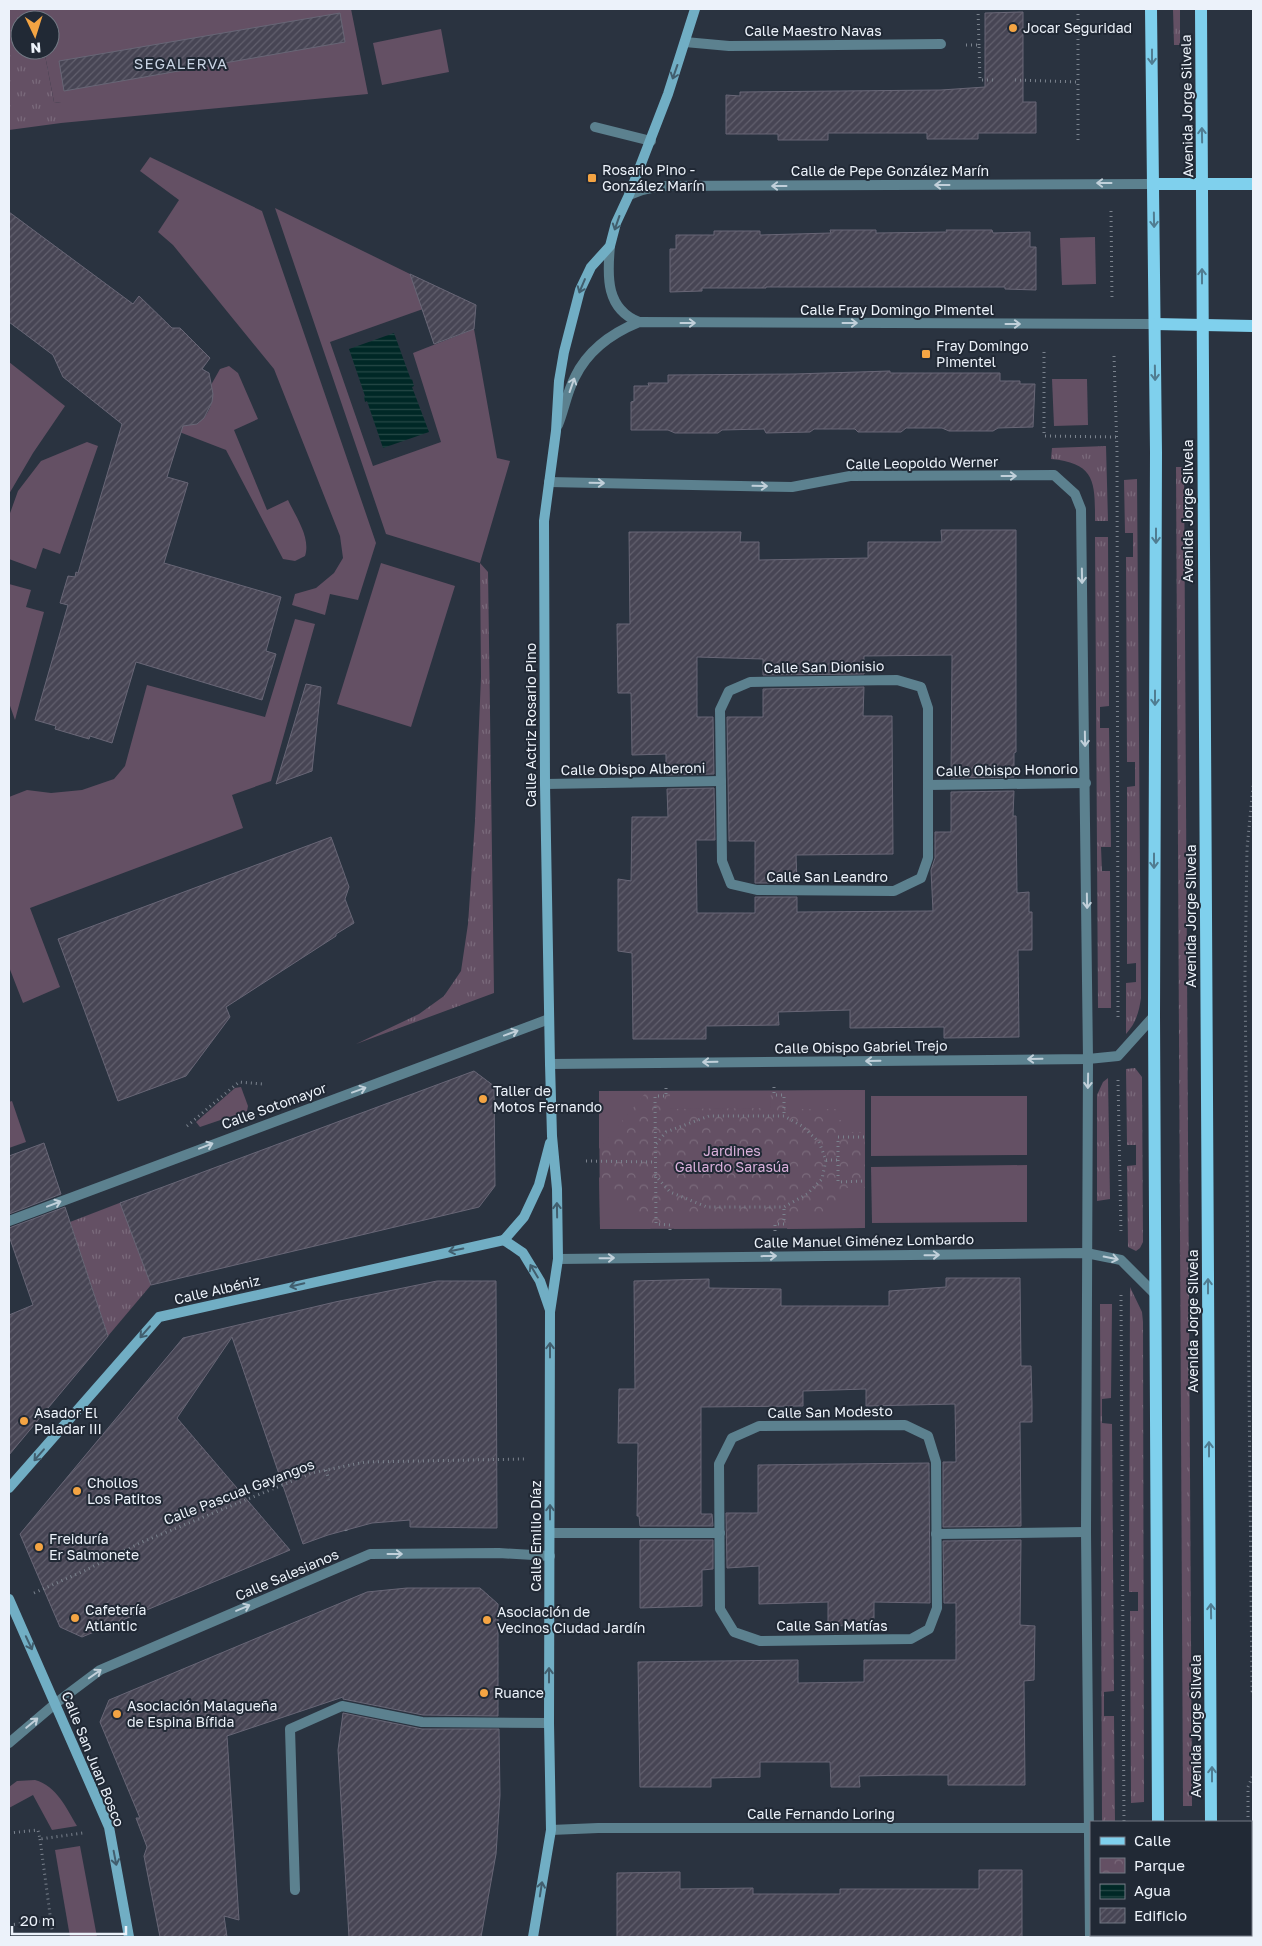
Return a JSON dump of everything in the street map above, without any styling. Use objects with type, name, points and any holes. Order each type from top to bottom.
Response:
[{"type":"main road","name":"Calle Actriz Rosario Pino","points":[[549,1019],[545,784],[544,521],[556,431],[561,371],[580,290],[591,267],[610,246],[616,223],[651,141],[686,42],[695,9]]},
{"type":"main road","points":[[1152,9],[1156,462],[1154,1016],[1158,1821]]},
{"type":"main road","name":"Avenida Jorge Silvela","points":[[1200,9],[1203,183],[1202,325],[1211,1821]]},
{"type":"main road","points":[[1153,184],[1253,184]]},
{"type":"main road","points":[[1155,324],[1253,326]]},
{"type":"main road","name":"Calle Emilio Díaz","points":[[533,1937],[551,1830],[549,1722],[550,1312],[558,1259],[557,1189],[552,1136],[549,1019]]},
{"type":"main road","name":"Calle Emilio Díaz","points":[[550,1312],[540,1281],[523,1253],[504,1240],[524,1217],[538,1185],[552,1136]]},
{"type":"main road","name":"Calle Albéniz","points":[[9,1488],[159,1317],[504,1240]]},
{"type":"main road","name":"Calle San Juan Bosco","points":[[10,1601],[109,1827],[129,1937]]},
{"type":"street","name":"Calle Maestro Navas","points":[[686,42],[729,46],[940,44]]},
{"type":"street","points":[[595,127],[651,141]]},
{"type":"street","name":"Calle de Pepe González Marín","points":[[629,196],[642,190],[660,186],[1153,184]]},
{"type":"street","name":"Calle Actriz Rosario Pino","points":[[610,246],[608,271],[614,299],[620,311],[629,318],[639,322]]},
{"type":"street","name":"Calle Fray Domingo Pimentel","points":[[639,322],[1155,324]]},
{"type":"street","name":"Calle Actriz Rosario Pino","points":[[556,431],[574,377],[581,366],[596,347],[623,328],[639,322]]},
{"type":"street","name":"Calle Leopoldo Werner","points":[[549,482],[792,487],[850,476],[1054,476],[1075,494],[1081,509],[1086,783]]},
{"type":"street","name":"Calle San Dionisio","points":[[729,691],[750,682],[897,680],[921,687]]},
{"type":"street","name":"Calle Obispo Honorio","points":[[921,687],[928,708],[928,858],[921,878]]},
{"type":"street","name":"Calle Obispo Alberoni","points":[[729,691],[720,710],[722,861],[731,884]]},
{"type":"street","name":"Calle Obispo Alberoni","points":[[545,784],[721,781]]},
{"type":"street","points":[[1086,783],[1088,1059],[1086,1532],[1090,1937]]},
{"type":"street","name":"Calle Obispo Honorio","points":[[928,784],[1086,783]]},
{"type":"street","name":"Calle San Leandro","points":[[731,884],[756,890],[894,891],[921,878]]},
{"type":"street","points":[[1118,1056],[1154,1016]]},
{"type":"street","name":"Calle Sotomayor","points":[[9,1221],[549,1019]]},
{"type":"street","name":"Calle Obispo Gabriel Trejo","points":[[550,1064],[1088,1059],[1118,1056]]},
{"type":"street","name":"Calle Manuel Giménez Lombardo","points":[[558,1259],[1086,1253],[1121,1260]]},
{"type":"street","points":[[1121,1260],[1155,1294]]},
{"type":"street","name":"Calle San Modesto","points":[[720,1534],[720,1464],[732,1438],[759,1426],[905,1425],[928,1436],[936,1462],[936,1534]]},
{"type":"street","points":[[936,1534],[1086,1532]]},
{"type":"street","points":[[550,1533],[720,1534]]},
{"type":"street","name":"Calle San Matías","points":[[720,1534],[720,1609],[734,1632],[760,1640],[911,1640],[929,1629],[937,1608],[936,1534]]},
{"type":"street","name":"Calle Salesianos","points":[[9,1742],[100,1670],[370,1554],[499,1553],[550,1556]]},
{"type":"street","points":[[295,1890],[290,1729],[342,1706],[422,1722],[549,1722]]},
{"type":"street","name":"Calle Fernando Loring","points":[[551,1830],[598,1828],[1090,1828]]},
{"type":"path","points":[[978,9],[980,80],[994,80]]},
{"type":"path","points":[[1078,9],[1078,142]]},
{"type":"path","points":[[940,44],[979,45]]},
{"type":"path","points":[[1015,80],[1078,82]]},
{"type":"path","points":[[1111,211],[1112,301]]},
{"type":"path","points":[[1044,352],[1044,436],[1116,437]]},
{"type":"path","points":[[1114,356],[1124,1821]]},
{"type":"path","points":[[1253,786],[1247,849],[1245,976],[1253,1692]]},
{"type":"path","points":[[182,1130],[239,1082],[263,1084]]},
{"type":"path","points":[[666,1087],[666,1096],[655,1096],[656,1224],[670,1225],[670,1232]]},
{"type":"path","points":[[774,1087],[774,1095],[784,1096],[784,1116]]},
{"type":"path","points":[[655,1175],[670,1192],[707,1207],[784,1206],[807,1194],[822,1178],[826,1160],[819,1142],[802,1126],[784,1116],[709,1116],[666,1132],[656,1144]]},
{"type":"path","points":[[865,1137],[838,1138],[838,1182],[865,1181]]},
{"type":"path","points":[[826,1160],[838,1160]]},
{"type":"path","points":[[586,1161],[655,1162]]},
{"type":"path","points":[[775,1231],[775,1224],[784,1224],[784,1206]]},
{"type":"path","name":"Calle Pascual Gayangos","points":[[10,1601],[86,1570],[142,1542],[312,1473],[365,1462],[550,1458]]},
{"type":"path","points":[[326,1470],[329,1480]]},
{"type":"path","points":[[1248,1821],[1248,1787],[1253,1775]]},
{"type":"path","points":[[9,1833],[38,1830],[53,1937]]},
{"type":"path","points":[[40,1839],[83,1833]]},
{"type":"path","points":[[9,1925],[51,1920]]},
{"type":"green space","points":[[9,9],[36,9],[10,10],[10,60],[46,60],[54,102],[61,103],[61,123],[9,130]]},
{"type":"green space","points":[[351,9],[368,94],[61,123],[61,103],[54,102],[46,60],[60,60],[60,10],[36,10]]},
{"type":"green space","points":[[1173,9],[1180,9],[1180,45],[1174,45]]},
{"type":"green space","points":[[441,29],[449,72],[382,85],[373,43]]},
{"type":"green space","points":[[150,157],[262,211],[376,543],[358,600],[330,594],[325,615],[292,605],[295,594],[316,588],[334,573],[343,558],[340,536],[274,369],[173,245],[158,232],[179,200],[140,171]]},
{"type":"green space","points":[[275,208],[410,274],[423,309],[330,342],[373,466],[441,442],[413,353],[474,329],[497,458],[510,461],[480,563],[386,534]]},
{"type":"green space","points":[[1095,237],[1096,284],[1062,285],[1060,238]]},
{"type":"green space","points":[[9,362],[65,406],[33,453],[9,494]]},
{"type":"green space","points":[[229,366],[238,373],[258,419],[234,430],[267,510],[288,500],[304,535],[306,542],[305,556],[295,561],[283,559],[226,450],[169,428],[204,418],[212,402],[211,385],[220,369]]},
{"type":"green space","points":[[1052,379],[1087,379],[1088,425],[1054,426]]},
{"type":"green space","points":[[87,442],[98,446],[60,554],[43,548],[36,569],[9,559],[9,516],[18,491],[41,461]]},
{"type":"green space","points":[[1106,446],[1108,521],[1095,521],[1093,486],[1090,477],[1085,470],[1077,465],[1051,459],[1052,448]]},
{"type":"green space","points":[[1176,467],[1184,467],[1192,1806],[1183,1806]]},
{"type":"green space","points":[[1137,479],[1141,998],[1136,1017],[1126,1034],[1126,983],[1136,982],[1136,963],[1127,964],[1127,787],[1135,786],[1135,762],[1127,762],[1126,557],[1133,557],[1133,533],[1125,533],[1124,480]]},
{"type":"green space","points":[[1095,537],[1108,537],[1109,706],[1100,707],[1100,728],[1109,728],[1111,847],[1101,847],[1102,871],[1110,871],[1111,1008],[1098,1008]]},
{"type":"green space","points":[[381,563],[455,586],[411,727],[337,704]]},
{"type":"green space","points":[[480,563],[488,572],[494,993],[356,1044],[419,1014],[444,996],[461,971],[468,924],[475,821],[481,677]]},
{"type":"green space","points":[[9,584],[31,590],[26,607],[44,612],[15,720],[9,703]]},
{"type":"green space","points":[[295,619],[315,624],[271,781],[232,795],[243,828],[30,908],[60,987],[23,1003],[9,967],[9,797],[27,790],[51,793],[82,790],[114,779],[125,766],[147,685],[265,717]]},
{"type":"green space","points":[[1135,1068],[1142,1077],[1143,1242],[1136,1251],[1128,1247],[1127,1166],[1136,1165],[1136,1145],[1127,1145],[1126,1069]]},
{"type":"green space","points":[[1108,1078],[1110,1199],[1097,1201],[1097,1095],[1103,1082]]},
{"type":"green space","points":[[241,1087],[248,1106],[247,1111],[200,1127],[196,1122],[235,1088]]},
{"type":"green space","name":"Jardines Gallardo Sarasúa","points":[[865,1090],[865,1228],[600,1229],[599,1091]]},
{"type":"green space","points":[[865,1090],[865,1132],[844,1132],[844,1120],[839,1120],[839,1109],[788,1109],[788,1091]]},
{"type":"green space","points":[[599,1091],[647,1091],[599,1149]]},
{"type":"green space","points":[[670,1091],[771,1091],[770,1108],[670,1109]]},
{"type":"green space","points":[[871,1096],[1027,1096],[1027,1155],[871,1156]]},
{"type":"green space","points":[[12,1101],[26,1142],[9,1148],[9,1102]]},
{"type":"green space","points":[[1027,1165],[1027,1222],[872,1223],[871,1167]]},
{"type":"green space","points":[[599,1177],[651,1229],[600,1229]]},
{"type":"green space","points":[[843,1188],[865,1188],[865,1228],[787,1229],[788,1212],[839,1212],[839,1201],[843,1201]]},
{"type":"green space","points":[[122,1202],[151,1285],[108,1336],[70,1222]]},
{"type":"green space","points":[[674,1212],[771,1212],[771,1228],[674,1229]]},
{"type":"green space","points":[[1130,1287],[1142,1312],[1143,1322],[1144,1802],[1131,1803],[1130,1611],[1138,1611],[1138,1592],[1129,1592]]},
{"type":"green space","points":[[1100,1304],[1112,1304],[1111,1398],[1102,1399],[1102,1423],[1112,1424],[1114,1691],[1104,1692],[1104,1716],[1114,1716],[1115,1821],[1102,1821]]},
{"type":"green space","points":[[35,1780],[43,1783],[55,1792],[77,1826],[52,1830],[33,1795],[9,1808],[9,1787],[17,1781]]},
{"type":"green space","points":[[80,1846],[97,1937],[70,1937],[55,1850]]},
{"type":"water","points":[[394,333],[412,379],[414,386],[412,387],[429,432],[383,448],[367,401],[365,402],[365,396],[349,349]]},
{"type":"building","points":[[1023,12],[1023,102],[1036,102],[1036,133],[978,133],[978,139],[927,139],[927,133],[828,133],[828,140],[778,140],[778,134],[726,134],[726,95],[740,96],[740,92],[941,90],[985,87],[985,13]]},
{"type":"building","points":[[340,13],[345,42],[64,91],[59,61]]},
{"type":"building","points":[[9,212],[133,304],[139,296],[172,328],[180,328],[210,358],[202,369],[209,373],[213,394],[212,402],[204,418],[197,424],[183,426],[167,477],[188,483],[164,563],[281,597],[266,651],[276,654],[262,700],[136,662],[112,743],[90,736],[89,739],[55,729],[56,726],[35,720],[68,605],[60,603],[68,576],[75,577],[76,572],[78,573],[122,424],[63,377],[53,355],[9,322]]},
{"type":"building","points":[[830,230],[876,230],[876,233],[947,232],[946,230],[992,230],[993,233],[1030,232],[1030,247],[1036,247],[1036,290],[1005,289],[1005,287],[766,287],[702,288],[702,291],[670,292],[670,249],[676,249],[676,235],[714,235],[714,231],[760,231],[760,235],[831,233]]},
{"type":"building","points":[[410,274],[476,305],[474,329],[434,344]]},
{"type":"building","points":[[890,371],[890,373],[1000,373],[1000,381],[1020,381],[1020,384],[1035,384],[1033,427],[998,428],[993,431],[949,431],[942,428],[906,428],[901,432],[814,429],[810,432],[766,433],[764,429],[722,430],[718,433],[675,433],[668,430],[631,430],[631,402],[634,401],[634,386],[649,386],[648,383],[668,383],[668,375]]},
{"type":"building","points":[[941,530],[1016,530],[1016,752],[1014,753],[1014,777],[951,778],[952,655],[864,656],[864,674],[763,675],[763,659],[697,657],[697,717],[713,717],[714,774],[666,775],[666,754],[632,755],[631,693],[618,693],[617,624],[630,624],[629,532],[741,532],[740,542],[759,542],[759,560],[868,558],[868,542],[942,542]]},
{"type":"building","points":[[306,684],[321,687],[312,771],[276,784]]},
{"type":"building","points":[[864,687],[863,716],[892,716],[893,854],[796,855],[797,883],[755,883],[755,841],[729,841],[727,717],[763,717],[763,689]]},
{"type":"building","points":[[714,788],[715,840],[696,840],[697,913],[755,913],[755,897],[797,897],[797,912],[933,911],[931,870],[935,858],[935,832],[951,832],[951,792],[1014,791],[1013,816],[1016,816],[1017,893],[1029,892],[1029,912],[1032,912],[1032,950],[1018,950],[1019,1037],[944,1038],[944,1027],[850,1028],[850,1010],[778,1012],[779,1025],[706,1026],[706,1039],[633,1039],[632,953],[618,951],[618,879],[631,881],[632,817],[668,817],[667,789]]},
{"type":"building","points":[[331,837],[349,887],[345,899],[354,923],[226,1007],[230,1017],[186,1076],[118,1101],[58,939]]},
{"type":"building","points":[[474,1071],[494,1086],[495,1186],[479,1207],[151,1285],[120,1203]]},
{"type":"building","points":[[44,1143],[61,1194],[9,1214],[9,1156]]},
{"type":"building","points":[[65,1207],[108,1336],[9,1455],[9,1315],[33,1305],[9,1236],[9,1228]]},
{"type":"building","points":[[946,1278],[1020,1278],[1021,1366],[1031,1366],[1032,1403],[1032,1422],[1020,1422],[1021,1526],[943,1527],[943,1462],[956,1462],[955,1404],[866,1406],[866,1389],[803,1391],[803,1406],[701,1407],[701,1514],[712,1514],[713,1526],[640,1526],[639,1516],[637,1516],[638,1443],[618,1443],[619,1389],[635,1389],[634,1281],[709,1279],[709,1288],[781,1289],[781,1306],[889,1306],[889,1291],[946,1287]]},
{"type":"building","points":[[437,1281],[496,1281],[497,1528],[410,1527],[410,1520],[372,1523],[303,1544],[232,1337],[177,1418],[290,1550],[82,1637],[60,1627],[20,1534],[183,1338],[335,1302]]},
{"type":"building","points":[[929,1463],[930,1603],[874,1602],[874,1625],[828,1626],[828,1602],[759,1604],[759,1566],[727,1568],[726,1513],[758,1513],[758,1465]]},
{"type":"building","points":[[640,1540],[713,1540],[713,1569],[702,1570],[702,1606],[640,1608]]},
{"type":"building","points":[[1021,1540],[1020,1625],[1035,1626],[1034,1680],[1024,1681],[1025,1785],[948,1785],[948,1775],[912,1775],[859,1776],[860,1787],[831,1787],[830,1762],[760,1762],[760,1777],[711,1778],[711,1787],[640,1787],[638,1662],[798,1660],[798,1683],[864,1682],[864,1660],[956,1660],[956,1603],[944,1603],[943,1541]]},
{"type":"building","points":[[407,1588],[480,1588],[498,1604],[498,1716],[423,1715],[343,1699],[343,1697],[227,1736],[239,1920],[224,1916],[227,1937],[160,1937],[144,1856],[147,1847],[136,1818],[140,1818],[100,1722],[109,1700],[367,1592]]},
{"type":"building","points":[[343,1713],[422,1729],[499,1729],[500,1795],[496,1854],[481,1937],[349,1937],[338,1750]]},
{"type":"building","points":[[979,1870],[1022,1870],[1022,1937],[617,1937],[617,1873],[680,1872],[680,1889],[753,1888],[753,1894],[840,1894],[840,1889],[979,1889]]},
{"type":"place","name":"Jocar Seguridad","points":[[1013,28]]},
{"type":"place","name":"Rosario Pino - González Marín","points":[[592,178]]},
{"type":"place","name":"Fray Domingo Pimentel","points":[[926,354]]},
{"type":"place","name":"Taller de Motos Fernando","points":[[483,1099]]},
{"type":"place","name":"Asador El Paladar III","points":[[24,1421]]},
{"type":"place","name":"Chollos Los Patitos","points":[[77,1491]]},
{"type":"place","name":"Freiduría Er Salmonete","points":[[39,1547]]},
{"type":"place","name":"Cafetería Atlantic","points":[[75,1618]]},
{"type":"place","name":"Asociación de Vecinos Ciudad Jardín","points":[[487,1620]]},
{"type":"place","name":"Ruance","points":[[484,1693]]},
{"type":"place","name":"Asociación Malagueña de Espina Bífida","points":[[117,1714]]},
{"type":"district","name":"SEGALERVA","points":[[181,64]]}]
